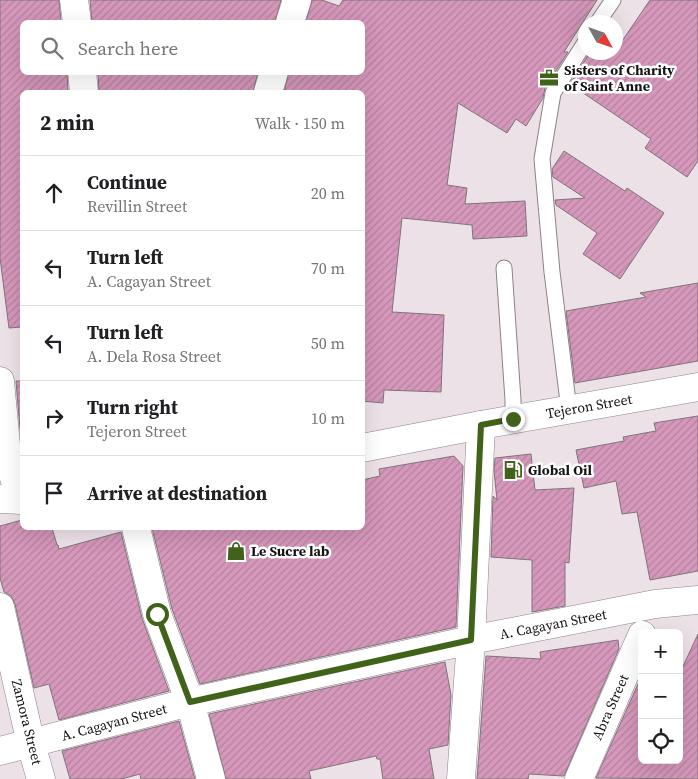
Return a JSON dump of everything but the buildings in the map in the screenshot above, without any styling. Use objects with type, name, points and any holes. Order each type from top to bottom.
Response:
[{"type":"street","points":[[74,0],[77,20]]},
{"type":"street","points":[[291,20],[297,0]]},
{"type":"street","points":[[82,75],[84,90]]},
{"type":"street","points":[[269,90],[273,75]]},
{"type":"street","points":[[0,381],[7,455],[15,500]]},
{"type":"street","name":"Tejeron Street","points":[[365,447],[513,419],[698,387]]},
{"type":"street","points":[[461,779],[471,640],[481,425]]},
{"type":"street","points":[[136,530],[157,614],[190,702],[212,779]]},
{"type":"street","name":"A. Cagayan Street","points":[[0,751],[190,702],[471,640],[655,604],[698,600]]},
{"type":"street","name":"Abra Street","points":[[644,629],[655,604]]},
{"type":"street","name":"Zamora Street","points":[[0,607],[31,744],[41,779]]},
{"type":"street","name":"Abra Street","points":[[579,779],[638,643]]},
{"type":"lane","points":[[603,15],[613,0]]},
{"type":"lane","points":[[569,410],[552,272],[542,159],[553,93],[578,53]]},
{"type":"lane","points":[[504,268],[513,419]]},
{"type":"place","name":"Sisters of Charity of Saint Anne","points":[[549,78]]},
{"type":"place","name":"Global Oil","points":[[513,470]]},
{"type":"place","name":"Le Sucre lab","points":[[236,551]]},
{"type":"route","points":[[157,614],[190,702],[471,640],[481,425],[513,419]]}]
